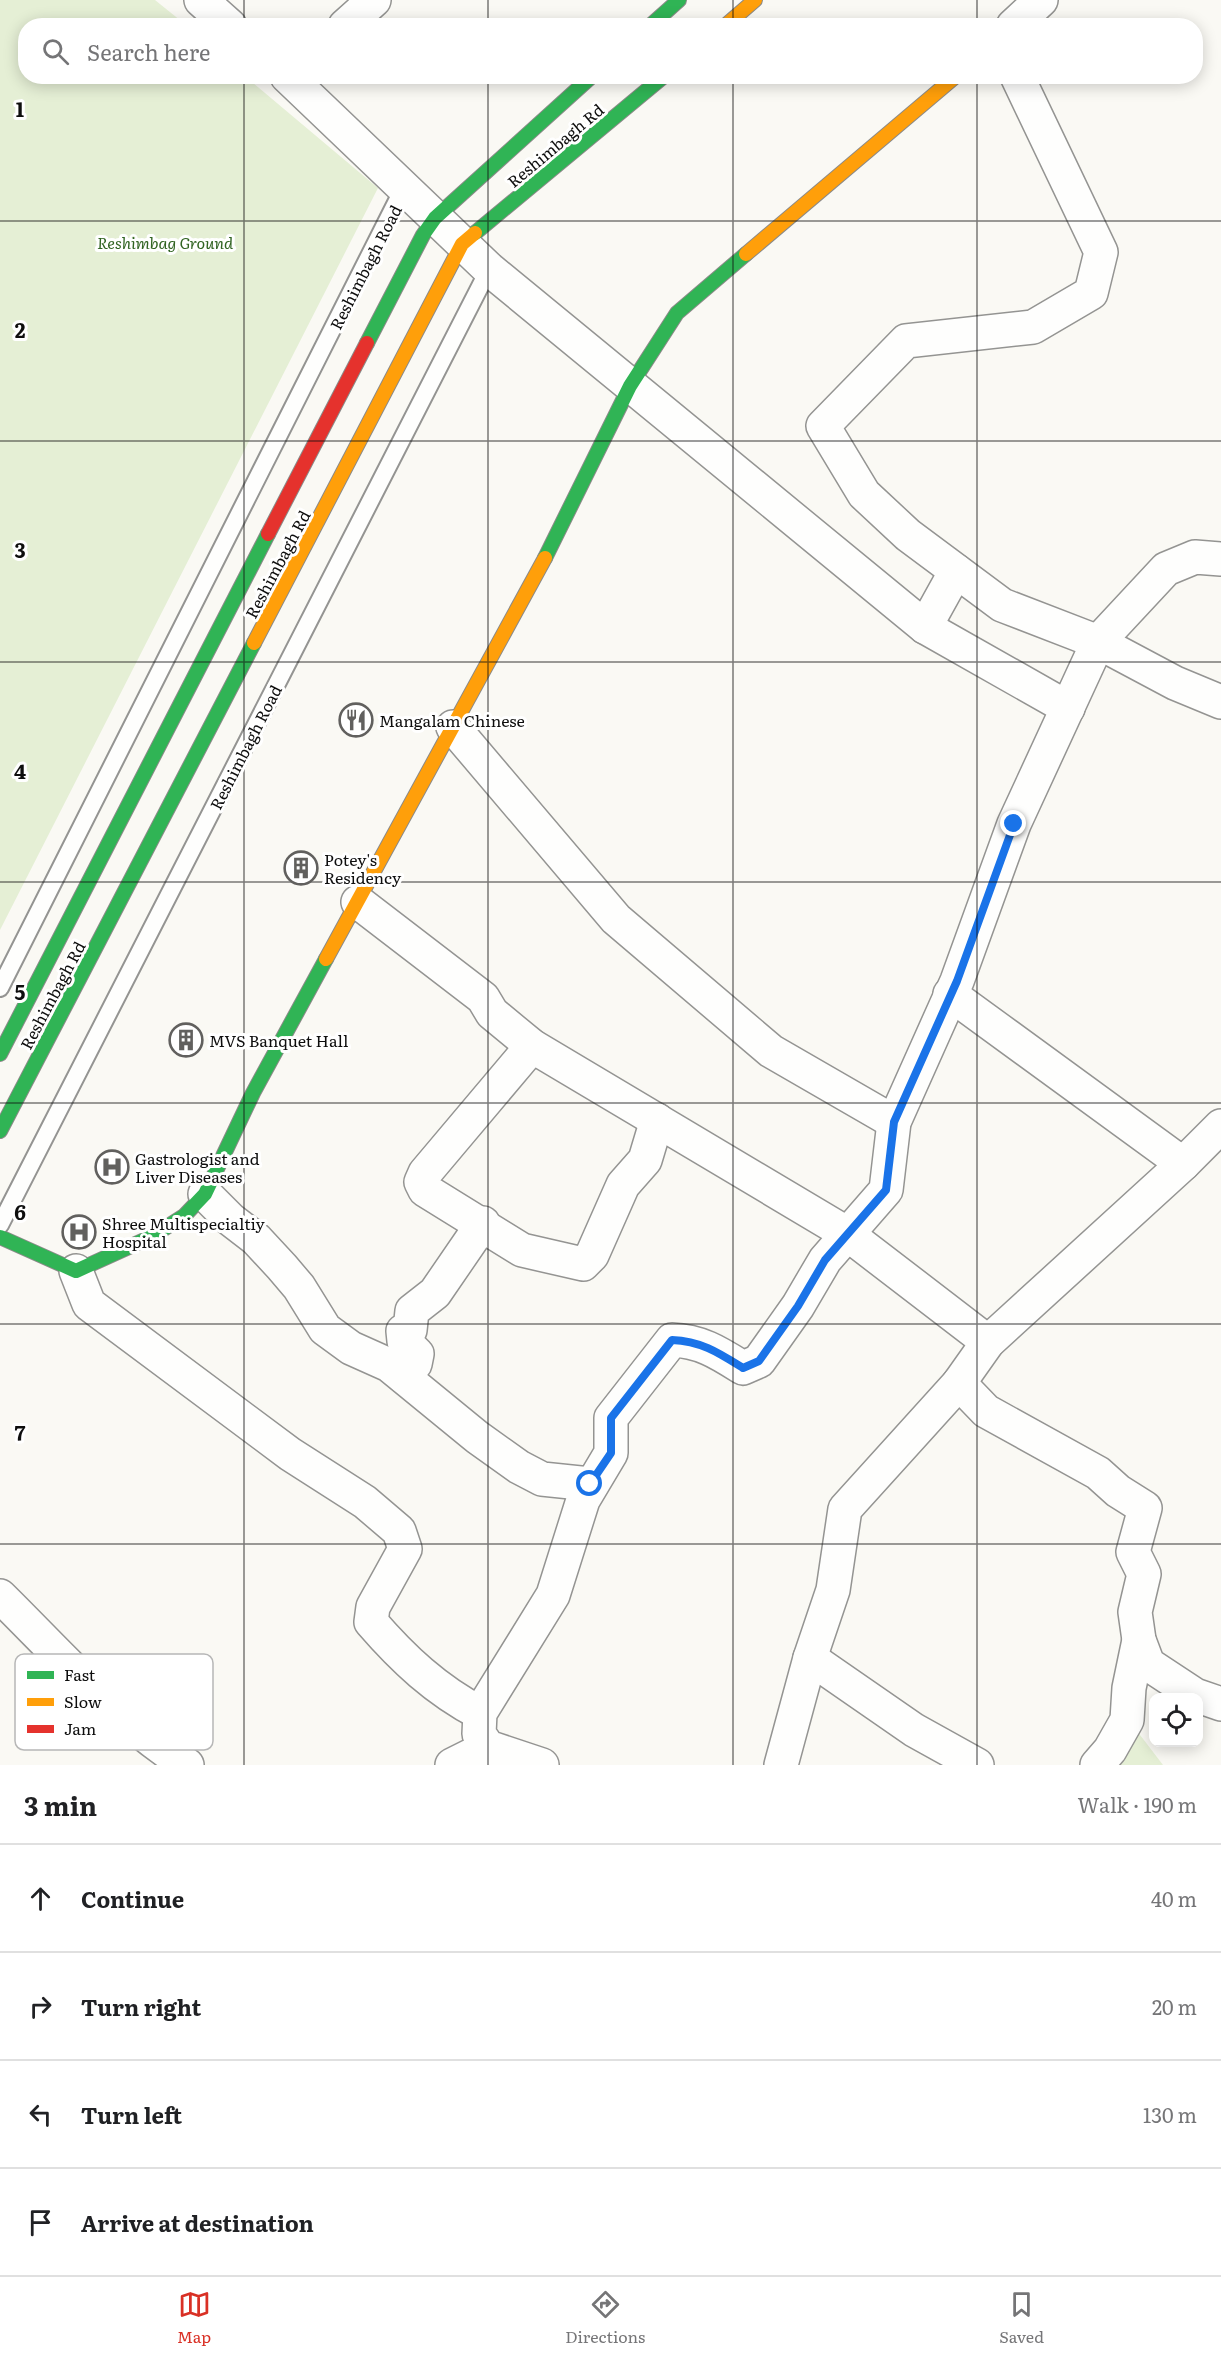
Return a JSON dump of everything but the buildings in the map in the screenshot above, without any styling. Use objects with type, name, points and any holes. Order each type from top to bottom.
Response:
[{"type":"main road","points":[[659,18],[679,0]]},
{"type":"main road","points":[[734,18],[755,0]]},
{"type":"main road","points":[[0,1054],[353,365],[423,235],[435,218],[583,84]]},
{"type":"main road","name":"Reshimbagh Rd","points":[[0,1131],[462,244],[653,84]]},
{"type":"main road","points":[[0,1237],[76,1271],[151,1237],[184,1216],[205,1194],[254,1092],[525,597],[630,386],[677,313],[947,84]]},
{"type":"street","points":[[201,0],[221,18]]},
{"type":"street","points":[[354,18],[374,0]]},
{"type":"street","points":[[1022,18],[1041,0]]},
{"type":"street","points":[[295,84],[489,269],[925,627],[1068,708]]},
{"type":"street","points":[[1021,84],[1101,252],[1091,292],[1033,327],[906,341],[823,426],[864,494],[908,535],[1002,605],[1098,642],[1175,682],[1221,702]]},
{"type":"street","points":[[542,1765],[488,1747],[479,1734],[480,1713],[553,1595],[590,1484],[611,1453],[611,1418],[672,1340],[689,1341],[711,1347],[743,1368],[759,1361],[798,1306],[825,1260],[846,1233],[886,1190],[894,1122],[950,994],[1014,824],[1098,642],[1166,569],[1195,557],[1221,559]]},
{"type":"street","points":[[925,627],[956,571]]},
{"type":"street","points":[[453,727],[616,919],[771,1051],[894,1122]]},
{"type":"street","points":[[358,902],[483,998],[492,1013],[532,1046],[846,1233],[988,1342]]},
{"type":"street","points":[[950,994],[1183,1164]]},
{"type":"street","points":[[532,1046],[424,1173],[421,1182],[425,1190],[483,1223],[522,1250],[583,1264],[592,1255],[623,1185],[645,1160],[657,1120]]},
{"type":"street","points":[[781,1765],[810,1658],[832,1590],[845,1509],[959,1383],[988,1342],[1221,1127]]},
{"type":"street","points":[[205,1194],[230,1219],[256,1239],[299,1287],[326,1329],[351,1348],[389,1365],[477,1437],[519,1467],[542,1479],[590,1484]]},
{"type":"street","points":[[403,1376],[415,1364],[417,1354],[404,1341],[403,1331],[410,1330],[412,1311],[435,1293],[483,1223]]},
{"type":"street","points":[[76,1271],[89,1304],[290,1454],[365,1502],[399,1532],[405,1549],[373,1607],[371,1622],[412,1667],[450,1697],[480,1713]]},
{"type":"street","points":[[959,1383],[986,1411],[1098,1473],[1118,1491],[1145,1508],[1133,1552],[1144,1574],[1135,1612],[1139,1640],[1148,1664],[1195,1695],[1221,1704]]},
{"type":"street","points":[[0,1596],[59,1654]]},
{"type":"street","points":[[1096,1765],[1110,1750],[1127,1720],[1139,1640]]},
{"type":"street","points":[[810,1658],[914,1730],[977,1765]]},
{"type":"street","points":[[452,1765],[488,1747]]},
{"type":"street","points":[[164,1750],[187,1765]]},
{"type":"lane","name":"Reshimbagh Road","points":[[0,988],[405,188]]},
{"type":"lane","name":"Reshimbagh Road","points":[[0,1225],[489,269]]},
{"type":"green space","name":"Reshimbag Ground","points":[[0,0],[155,0],[177,18],[18,18],[18,84],[254,84],[378,188],[0,930]]},
{"type":"green space","points":[[1137,1731],[1163,1765],[1109,1765]]},
{"type":"traffic: fast","points":[[659,18],[679,0]]},
{"type":"traffic: fast","points":[[367,343],[423,235],[435,218],[583,84]]},
{"type":"traffic: fast","points":[[475,233],[654,84]]},
{"type":"traffic: fast","points":[[545,558],[630,386],[677,313],[746,254]]},
{"type":"traffic: fast","points":[[0,1054],[268,534]]},
{"type":"traffic: fast","points":[[0,1131],[254,643]]},
{"type":"traffic: fast","points":[[0,1237],[76,1271],[151,1237],[184,1216],[205,1194],[253,1093],[326,959]]},
{"type":"traffic: slow","points":[[734,18],[755,0]]},
{"type":"traffic: slow","points":[[746,254],[947,84]]},
{"type":"traffic: slow","points":[[254,643],[462,244],[475,233]]},
{"type":"traffic: slow","points":[[326,959],[545,558]]},
{"type":"traffic: jam","points":[[268,534],[367,343]]},
{"type":"place","name":"Mangalam Chinese","points":[[356,720]]},
{"type":"place","name":"Potey's Residency","points":[[301,868]]},
{"type":"place","name":"MVS Banquet Hall","points":[[186,1040]]},
{"type":"place","name":"Gastrologist and Liver Diseases","points":[[112,1167]]},
{"type":"place","name":"Shree Multispecialtiy Hospital","points":[[79,1232]]},
{"type":"route","points":[[590,1484],[611,1453],[611,1418],[672,1340],[689,1341],[711,1347],[743,1368],[759,1361],[798,1306],[825,1260],[846,1233],[886,1190],[894,1122],[957,981],[1014,824]]}]
